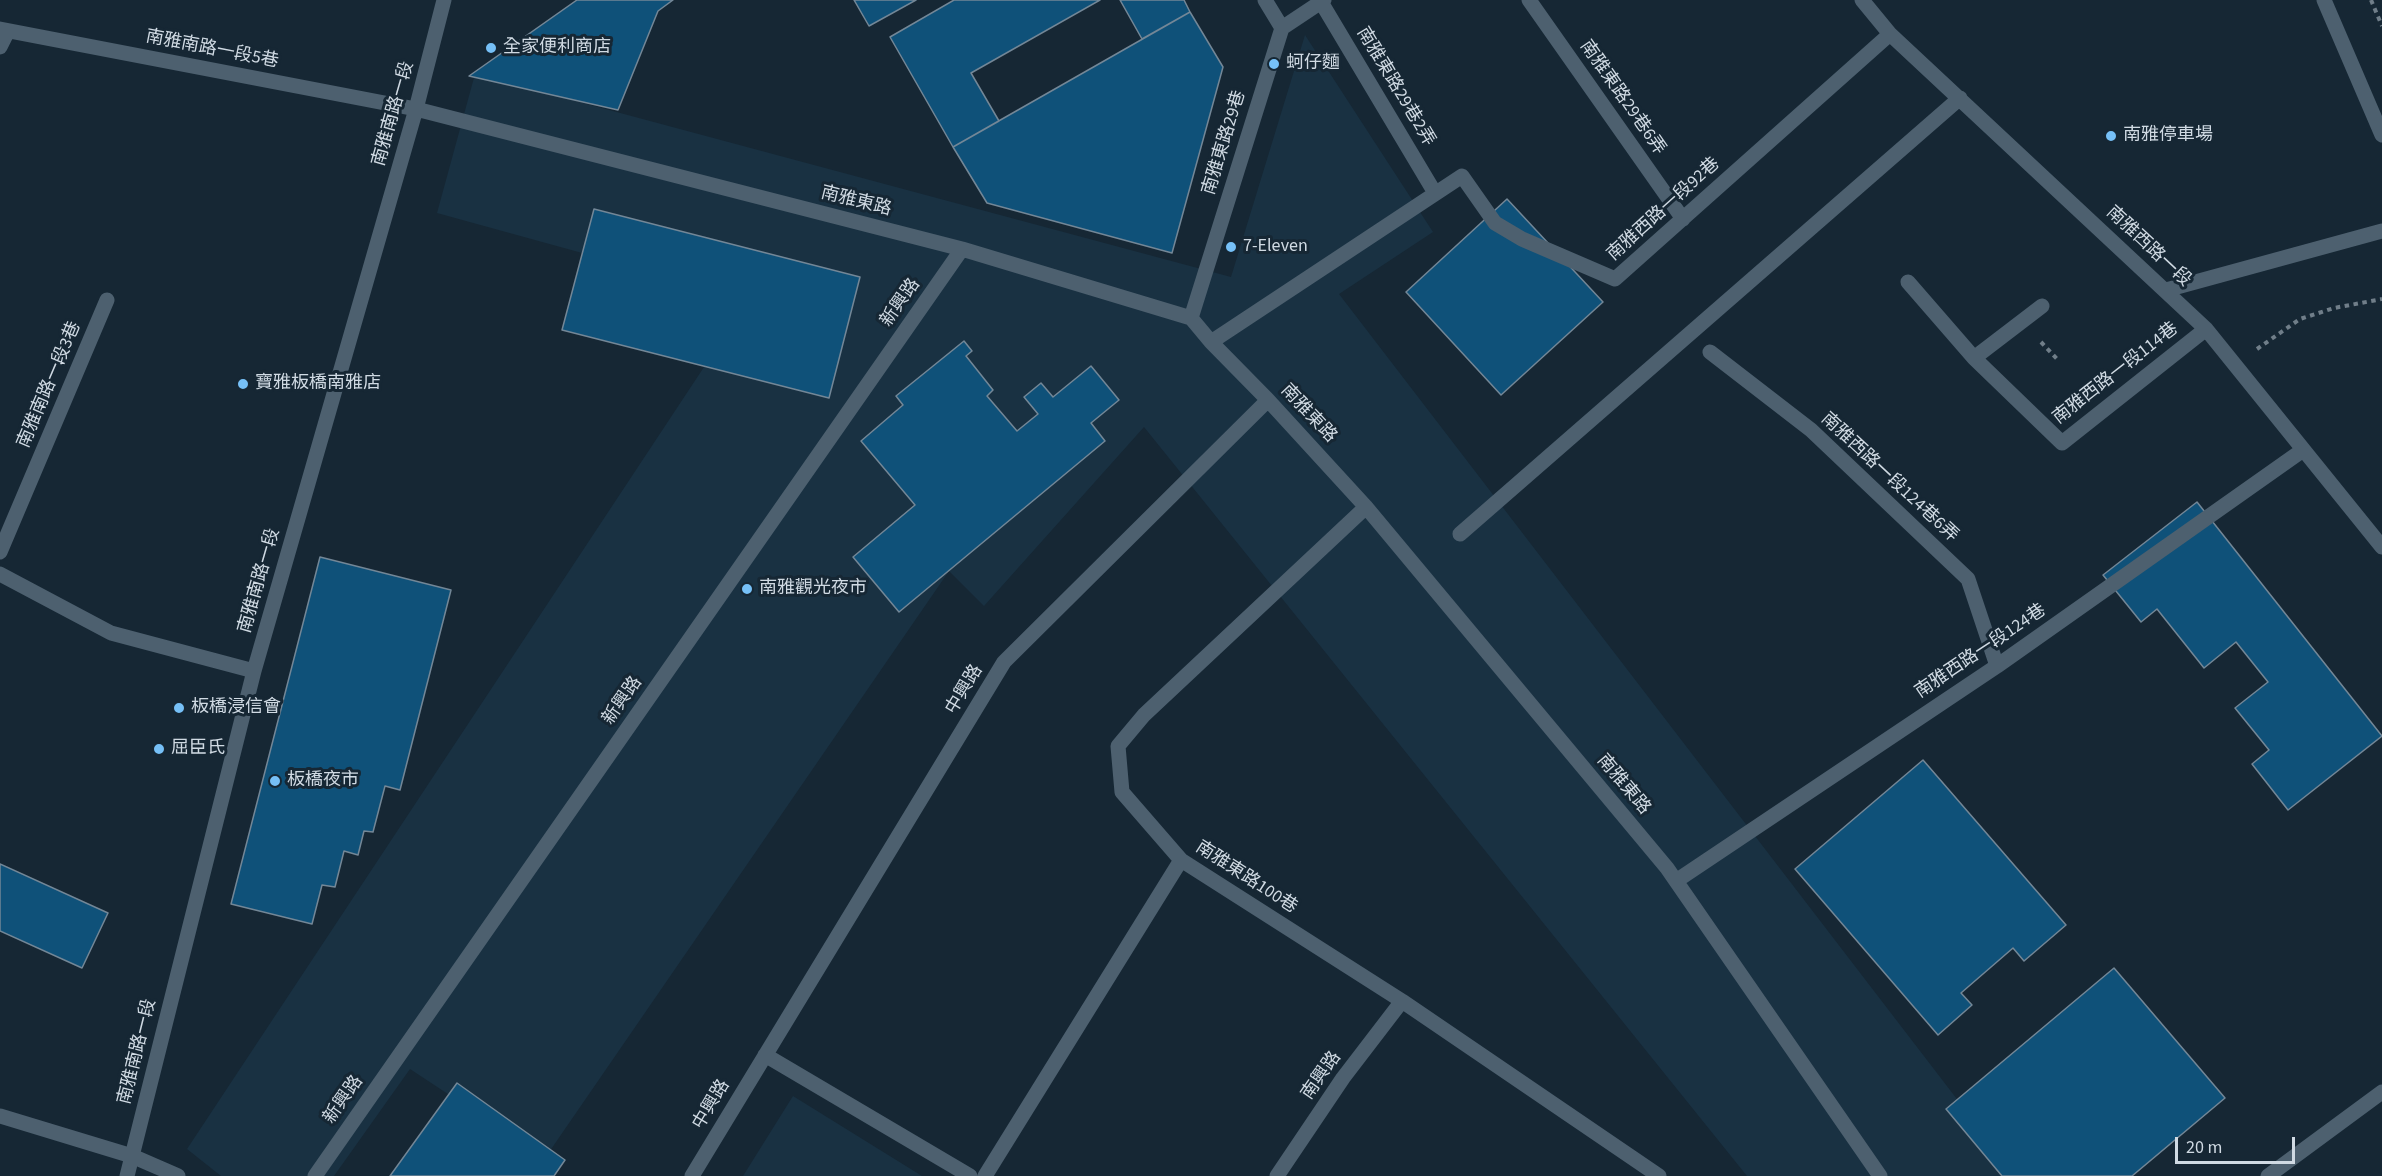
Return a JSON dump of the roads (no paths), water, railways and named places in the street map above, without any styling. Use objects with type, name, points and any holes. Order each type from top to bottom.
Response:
[{"type":"street","name":"南雅南路一段","points":[[127,1176],[254,671],[416,109],[444,0]]},
{"type":"street","points":[[1265,0],[1282,28],[1322,1]]},
{"type":"street","name":"南雅東路29巷6弄","points":[[1529,0],[1683,219]]},
{"type":"street","name":"南雅西路一段","points":[[1862,0],[1890,34],[2206,328],[2382,548]]},
{"type":"street","points":[[2324,0],[2382,135]]},
{"type":"street","name":"南雅東路29巷2弄","points":[[1322,1],[1435,193]]},
{"type":"street","name":"南雅東路29巷","points":[[1191,318],[1282,28]]},
{"type":"street","name":"南雅南路一段5巷","points":[[4,30],[416,109]]},
{"type":"street","points":[[0,47],[4,30]]},
{"type":"street","name":"南雅西路一段92巷","points":[[1211,342],[1461,176],[1495,223],[1522,239],[1615,279],[1890,34]]},
{"type":"street","points":[[1460,534],[1960,98]]},
{"type":"street","name":"南雅東路","points":[[416,109],[962,249],[1191,318],[1366,507],[1677,881],[1880,1176]]},
{"type":"street","points":[[2166,290],[2382,231]]},
{"type":"street","name":"新興路","points":[[315,1176],[962,249]]},
{"type":"street","points":[[1908,282],[1974,358],[2042,306]]},
{"type":"street","name":"南雅南路一段3巷","points":[[0,552],[107,300]]},
{"type":"street","name":"南雅西路一段114巷","points":[[1974,358],[2062,443],[2206,328]]},
{"type":"street","name":"南雅西路一段124巷6弄","points":[[1710,352],[1811,430],[1968,579],[1996,666]]},
{"type":"street","name":"中興路","points":[[692,1176],[1004,662],[1268,400]]},
{"type":"street","name":"南雅西路一段124巷","points":[[1677,881],[1996,666],[2303,450]]},
{"type":"street","name":"南雅東路100巷","points":[[1366,507],[1144,715],[1119,746],[1122,792],[1181,860],[1402,1001],[1659,1176]]},
{"type":"street","points":[[0,574],[111,633],[254,671]]},
{"type":"street","points":[[985,1176],[1181,860]]},
{"type":"street","name":"南興路","points":[[1277,1176],[1343,1078],[1402,1001]]},
{"type":"street","points":[[765,1055],[970,1176]]},
{"type":"street","points":[[2268,1176],[2382,1092]]},
{"type":"street","points":[[0,1116],[132,1156],[177,1176]]},
{"type":"place","name":"全家便利商店","points":[[491,48]]},
{"type":"place","name":"蚵仔麵","points":[[1274,64]]},
{"type":"place","name":"南雅停車場","points":[[2111,136]]},
{"type":"place","name":"7-Eleven","points":[[1231,247]]},
{"type":"place","name":"寶雅板橋南雅店","points":[[243,384]]},
{"type":"place","name":"南雅觀光夜市","points":[[747,589]]},
{"type":"place","name":"板橋浸信會","points":[[179,708]]},
{"type":"place","name":"屈臣氏","points":[[159,749]]},
{"type":"place","name":"板橋夜市","points":[[275,781]]}]
